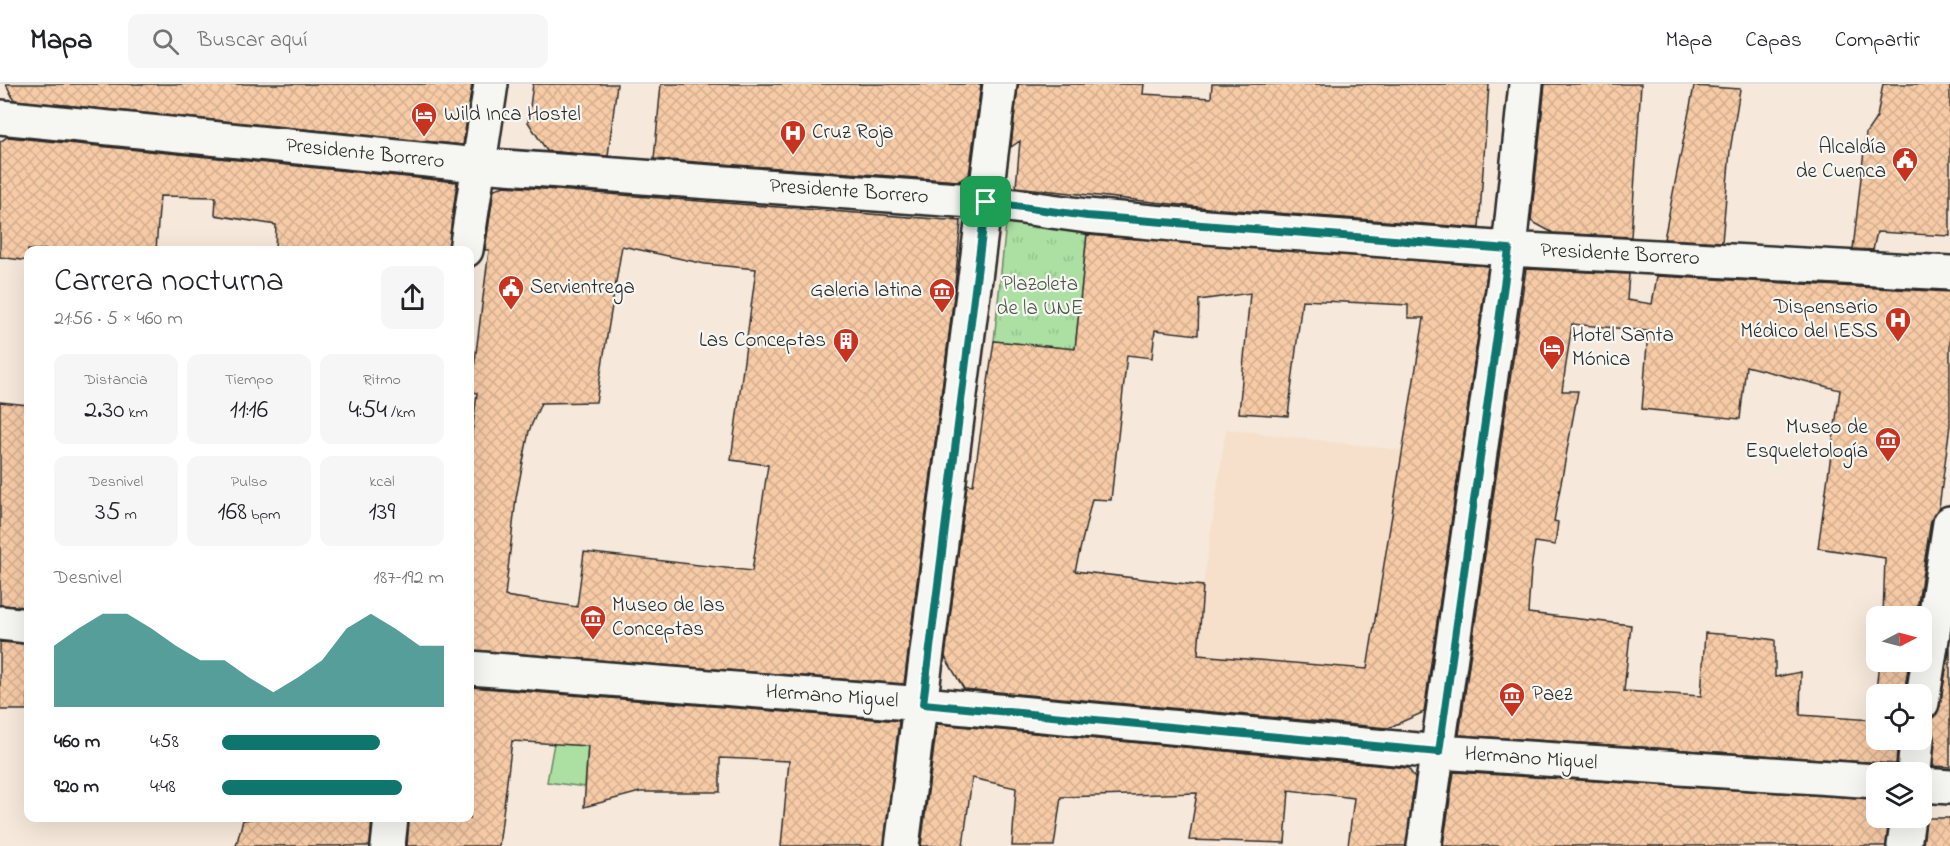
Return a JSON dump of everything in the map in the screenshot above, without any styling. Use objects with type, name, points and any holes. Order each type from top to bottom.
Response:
[{"type":"street","points":[[467,246],[491,84]]},
{"type":"street","points":[[902,846],[923,704],[1000,84]]},
{"type":"street","points":[[1424,846],[1509,249],[1526,84]]},
{"type":"street","name":"Presidente Borrero","points":[[0,117],[478,165],[986,202],[1087,216],[1509,249],[1950,273]]},
{"type":"street","points":[[1925,684],[1950,523]]},
{"type":"street","points":[[0,623],[24,626]]},
{"type":"street","name":"Hermano Miguel","points":[[474,668],[923,704],[1439,752],[1866,781]]},
{"type":"street","points":[[1932,786],[1950,787]]},
{"type":"street","points":[[388,846],[391,822]]},
{"type":"street","points":[[1904,846],[1907,828]]},
{"type":"shaded area","points":[[1226,429],[1468,458],[1431,709],[1412,718],[1059,694],[1075,571],[1203,585]]},
{"type":"green space","name":"Plazoleta de la UNE","points":[[1006,223],[1087,232],[1075,349],[994,341]]},
{"type":"green space","points":[[563,694],[591,695],[585,787],[547,782],[554,743],[561,743]]},
{"type":"building","points":[[6,84],[472,84],[463,145],[14,100]]},
{"type":"building","points":[[533,84],[617,84],[608,156],[547,151],[528,122]]},
{"type":"building","points":[[661,84],[981,84],[969,175],[959,181],[654,159]]},
{"type":"building","points":[[1018,84],[1144,84],[1143,94],[1211,98],[1212,84],[1489,84],[1479,228],[1208,208],[1016,187],[1020,141],[1011,147]]},
{"type":"building","points":[[1545,84],[1641,84],[1631,237],[1553,233],[1531,221]]},
{"type":"building","name":"Alcaldía de Cuenca","points":[[1883,84],[1950,84],[1950,236],[1877,232],[1873,250],[1853,249],[1866,133],[1877,117]]},
{"type":"building","points":[[1694,86],[1740,89],[1730,151],[1722,242],[1664,239]]},
{"type":"building","points":[[7,137],[457,182],[449,246],[275,246],[276,225],[215,215],[216,197],[160,196],[156,246],[24,246],[24,260],[0,257],[0,142]]},
{"type":"building","points":[[505,186],[961,221],[954,295],[904,684],[474,650],[474,417],[477,393],[474,392],[474,368],[489,250],[485,250],[494,189]],"holes":[[[622,246],[705,264],[756,269],[731,460],[768,465],[752,571],[584,552],[577,607],[505,596],[516,498],[529,431],[541,403],[596,402]]]},
{"type":"building","points":[[1087,235],[1488,266],[1424,712],[1388,728],[964,689],[945,657],[967,484],[973,485],[994,341],[1075,349]],"holes":[[[1250,293],[1239,413],[1288,416],[1302,300],[1408,305],[1408,318],[1424,318],[1367,669],[1198,655],[1203,586],[1075,571],[1092,499],[1111,500],[1127,355],[1152,358],[1155,330],[1198,335],[1199,300]]]},
{"type":"building","points":[[1526,269],[1629,274],[1627,300],[1652,304],[1657,276],[1950,292],[1950,425],[1939,508],[1931,520],[1918,606],[1883,606],[1885,558],[1818,548],[1840,390],[1746,366],[1740,419],[1642,409],[1648,331],[1572,324],[1562,391],[1578,391],[1554,521],[1558,522],[1555,545],[1535,542],[1531,569],[1528,613],[1631,625],[1624,691],[1701,696],[1705,633],[1775,640],[1775,677],[1801,672],[1800,715],[1866,720],[1866,750],[1897,750],[1896,762],[1866,762],[1459,735]]},
{"type":"building","points":[[0,402],[24,405],[24,607],[0,605]]},
{"type":"building","points":[[0,642],[24,644],[24,710],[0,710]]},
{"type":"building","points":[[1950,645],[1950,767],[1933,766],[1932,717],[1936,715],[1940,706]]},
{"type":"building","points":[[1878,672],[1907,672],[1906,684],[1877,684]]},
{"type":"building","points":[[474,687],[899,721],[884,846],[781,846],[789,761],[720,758],[720,792],[640,792],[584,807],[588,746],[512,741],[499,846],[407,846],[409,822],[474,822]]},
{"type":"building","points":[[937,724],[1408,768],[1415,778],[1406,846],[1348,846],[1354,798],[1289,790],[1285,843],[1189,840],[1197,793],[1061,797],[1054,846],[1012,846],[1016,788],[972,778],[963,846],[921,846]]},
{"type":"building","points":[[1454,772],[1866,798],[1866,828],[1888,828],[1886,846],[1443,846]]},
{"type":"building","points":[[1932,818],[1950,818],[1950,846],[1923,846],[1925,828],[1932,828]]},
{"type":"building","points":[[242,822],[372,822],[370,846],[236,846]]},
{"type":"place","name":"Wild Inca Hostel","points":[[424,138]]},
{"type":"place","name":"Cruz Roja","points":[[793,156]]},
{"type":"place","name":"Alcaldía de Cuenca","points":[[1905,183]]},
{"type":"place","name":"Servientrega","points":[[511,311]]},
{"type":"place","name":"Galeria latina","points":[[942,314]]},
{"type":"place","name":"Dispensario Médico del IESS","points":[[1898,343]]},
{"type":"place","name":"Las Conceptas","points":[[846,364]]},
{"type":"place","name":"Hotel Santa Mónica","points":[[1552,371]]},
{"type":"place","name":"Museo de Esqueletología","points":[[1888,463]]},
{"type":"place","name":"Museo de las Conceptas","points":[[593,641]]},
{"type":"place","name":"Paez","points":[[1512,718]]},
{"type":"route","points":[[986,202],[1087,216],[1206,227],[1509,249],[1439,752],[923,704],[986,202]]}]
